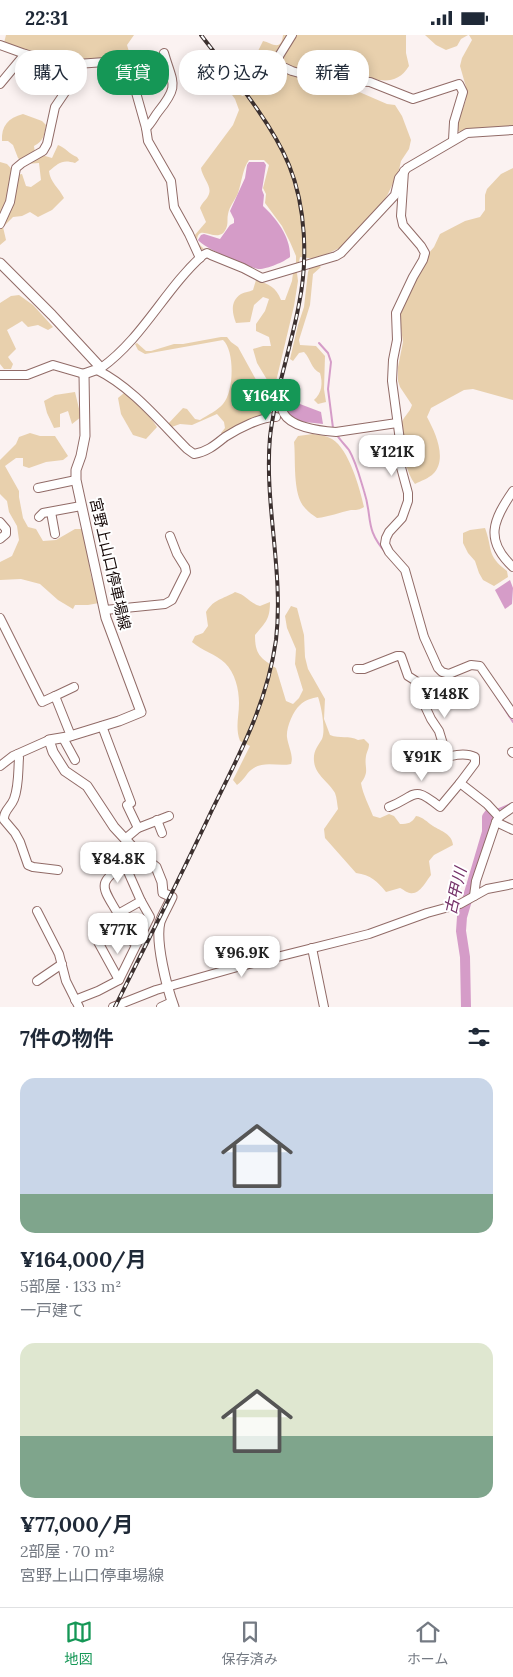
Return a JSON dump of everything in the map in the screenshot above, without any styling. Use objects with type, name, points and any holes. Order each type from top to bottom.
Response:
[{"type":"main road","points":[[0,263],[52,315],[99,369],[84,374]]},
{"type":"main road","name":"宮野上山口停車場線","points":[[49,740],[67,737],[141,712],[108,625],[76,480],[76,470],[85,436],[84,374]]},
{"type":"main road","points":[[49,740],[53,752],[65,771],[78,783],[87,786],[104,813],[125,839],[139,854],[156,867],[162,882],[163,893],[172,897],[160,923],[160,950],[167,988],[174,1004]]},
{"type":"street","points":[[292,35],[279,56],[279,62],[281,66],[292,71],[324,80],[370,82],[413,99],[459,84],[463,92],[454,122],[452,140]]},
{"type":"street","points":[[0,45],[15,50]]},
{"type":"street","points":[[87,63],[105,62],[114,65],[135,89],[148,141],[171,181],[174,207],[200,258]]},
{"type":"street","points":[[0,84],[15,66]]},
{"type":"street","points":[[146,128],[173,91],[169,70]]},
{"type":"street","points":[[0,224],[10,202],[16,168],[43,151],[47,145],[55,107],[63,95]]},
{"type":"street","points":[[295,395],[289,398],[284,413],[276,417],[263,418],[232,433],[214,447],[194,453],[187,449],[138,400],[99,369],[129,344],[172,288],[207,253],[262,278],[336,256],[341,253],[395,195],[399,178],[404,171],[452,140],[467,133],[513,130]]},
{"type":"street","points":[[404,171],[401,216],[403,225],[425,253],[423,261],[413,277],[396,313],[397,340],[393,360],[392,381],[401,448],[399,460],[408,489],[408,501],[402,518],[386,538],[385,544],[389,552],[405,570],[424,637],[438,668],[442,672],[450,674],[471,665],[480,666],[513,714]]},
{"type":"street","points":[[0,375],[27,375],[53,365],[84,374]]},
{"type":"street","points":[[284,413],[293,423],[326,431],[351,430],[397,423]]},
{"type":"street","points":[[38,487],[76,480]]},
{"type":"street","points":[[513,491],[500,510],[493,533],[498,551],[513,567]]},
{"type":"street","points":[[39,517],[43,513],[81,506]]},
{"type":"street","points":[[51,512],[55,534]]},
{"type":"street","points":[[0,522],[6,529],[6,535],[0,539]]},
{"type":"street","points":[[105,610],[165,604],[172,600],[186,572],[170,536]]},
{"type":"street","points":[[0,618],[42,702],[74,687]]},
{"type":"street","points":[[357,669],[364,669],[401,656],[408,676],[419,683],[424,704],[439,731],[446,753],[451,756],[461,754],[475,757],[474,763],[440,807],[421,793],[414,793],[389,807]]},
{"type":"street","points":[[55,696],[75,760]]},
{"type":"street","points":[[102,726],[109,755],[131,803],[127,805],[138,829]]},
{"type":"street","points":[[0,766],[18,754],[49,740]]},
{"type":"street","points":[[18,754],[16,792],[11,805],[5,812],[4,820],[20,843],[28,865],[58,870]]},
{"type":"street","points":[[460,783],[488,804],[498,819],[513,829]]},
{"type":"street","points":[[474,897],[476,881],[498,819],[513,807]]},
{"type":"street","points":[[125,839],[138,829],[169,816]]},
{"type":"street","points":[[157,821],[162,833]]},
{"type":"street","points":[[37,911],[59,954],[66,981],[77,1003],[120,980],[150,917],[125,865],[111,875],[104,883],[104,889],[132,942],[137,944]]},
{"type":"street","points":[[118,1006],[156,990],[369,934],[427,913],[460,904],[487,889],[513,884]]},
{"type":"street","points":[[118,914],[141,901]]},
{"type":"street","points":[[97,935],[97,941],[120,980]]},
{"type":"street","points":[[312,948],[324,1007]]},
{"type":"street","points":[[37,981],[62,964]]},
{"type":"street","points":[[161,1007],[174,1004]]},
{"type":"shaded area","points":[[6,35],[134,35],[127,45],[128,50],[97,50],[97,59],[87,59],[87,50],[25,50],[4,43]]},
{"type":"shaded area","points":[[283,35],[406,35],[406,53],[409,66],[401,75],[393,79],[383,80],[369,78],[369,50],[297,50],[297,95],[366,95],[387,104],[395,105],[402,116],[411,140],[409,149],[401,161],[388,194],[375,214],[346,245],[316,259],[300,257],[299,262],[296,263],[296,256],[282,226],[265,203],[266,194],[263,188],[269,165],[264,160],[249,160],[243,172],[238,193],[229,211],[227,226],[224,232],[219,235],[201,233],[198,236],[197,242],[204,249],[199,250],[194,236],[206,222],[200,208],[210,191],[201,168],[233,125],[239,110],[232,95],[287,95],[287,50],[258,50],[263,41],[278,45]]},
{"type":"shaded area","points":[[425,35],[468,35],[461,39],[457,46],[446,50],[436,45]]},
{"type":"shaded area","points":[[469,35],[513,35],[513,126],[463,132],[457,131],[456,127],[466,100],[466,87],[460,66],[462,58],[472,40]]},
{"type":"shaded area","points":[[23,114],[42,121],[46,125],[42,140],[34,146],[35,153],[52,158],[58,145],[79,160],[75,163],[67,161],[61,163],[49,171],[53,182],[64,198],[52,210],[38,217],[30,212],[22,216],[13,217],[3,227],[6,240],[0,245],[0,162],[7,164],[17,175],[22,174],[26,186],[31,187],[41,180],[39,163],[25,164],[18,158],[13,145],[8,141],[2,141],[6,123]]},
{"type":"shaded area","points":[[249,162],[264,162],[266,165],[262,190],[264,195],[263,206],[282,229],[290,250],[290,257],[287,259],[261,269],[253,268],[226,257],[208,248],[198,240],[204,234],[220,239],[230,225],[234,223],[230,211],[245,178]]},
{"type":"shaded area","points":[[513,168],[513,400],[473,389],[464,390],[431,408],[427,417],[439,445],[440,461],[433,474],[415,484],[406,465],[401,440],[402,423],[412,405],[398,381],[398,367],[403,342],[399,315],[428,254],[434,247],[440,234],[465,221],[480,217],[485,210],[487,189],[501,174]]},
{"type":"shaded area","points":[[318,265],[321,267],[313,274],[310,305],[299,340],[300,345],[316,346],[325,356],[324,389],[326,402],[318,404],[314,400],[321,388],[320,373],[315,369],[304,352],[299,353],[293,361],[290,359],[304,307],[308,272],[310,267]]},
{"type":"shaded area","points":[[293,273],[297,273],[298,281],[294,306],[268,415],[224,435],[221,433],[225,428],[224,422],[217,414],[192,425],[180,424],[169,428],[167,425],[183,408],[187,409],[195,419],[200,420],[223,404],[227,398],[232,372],[227,345],[223,340],[145,354],[138,350],[135,344],[137,343],[146,351],[151,351],[174,344],[227,337],[238,347],[260,387],[269,383],[257,363],[253,349],[271,346],[269,337],[256,331],[256,324],[265,311],[269,299],[263,297],[254,305],[250,322],[236,323],[233,311],[234,304],[237,297],[241,294],[253,290],[256,280],[272,287],[281,300],[285,300]]},
{"type":"shaded area","points":[[19,295],[33,305],[53,327],[48,330],[38,325],[28,327],[22,321],[7,330],[16,349],[8,357],[13,364],[11,369],[4,369],[0,364],[0,303],[11,296]]},
{"type":"shaded area","points":[[75,392],[81,417],[72,424],[68,411],[60,414],[60,427],[54,428],[44,401],[55,395]]},
{"type":"shaded area","points":[[124,393],[150,417],[157,427],[146,439],[133,435],[121,414],[118,398]]},
{"type":"shaded area","points":[[292,401],[321,412],[323,424],[296,421],[288,416],[286,409]]},
{"type":"shaded area","points":[[30,433],[40,436],[55,436],[68,456],[63,460],[46,462],[29,468],[23,466],[23,458],[16,458],[5,466],[19,491],[23,518],[28,527],[36,529],[43,541],[56,540],[75,529],[83,529],[91,576],[99,603],[75,605],[73,609],[58,600],[40,584],[21,579],[0,580],[0,562],[12,556],[19,540],[17,526],[9,512],[7,501],[0,494],[0,460],[16,444],[19,437]]},
{"type":"shaded area","points":[[313,434],[332,439],[344,451],[353,470],[364,507],[358,510],[317,518],[305,508],[296,486],[294,442],[298,436]]},
{"type":"shaded area","points":[[485,528],[493,556],[507,571],[508,577],[494,586],[483,580],[475,561],[463,543],[463,533]]},
{"type":"shaded area","points":[[510,580],[513,588],[512,604],[505,609],[495,590]]},
{"type":"shaded area","points":[[235,592],[260,606],[270,602],[267,620],[255,635],[256,647],[262,658],[276,668],[286,701],[293,704],[303,690],[295,664],[296,649],[287,628],[285,616],[291,606],[297,608],[304,635],[305,657],[308,669],[325,699],[324,719],[330,735],[358,740],[364,739],[369,744],[366,756],[366,772],[361,783],[373,816],[380,818],[389,814],[394,816],[400,824],[405,824],[410,823],[416,816],[446,833],[451,838],[453,845],[434,855],[429,861],[431,875],[417,892],[409,893],[400,888],[386,892],[373,879],[356,873],[325,838],[324,829],[338,809],[335,793],[317,770],[314,761],[315,751],[323,735],[322,711],[318,697],[302,703],[290,720],[287,737],[291,764],[260,765],[251,770],[237,785],[233,780],[250,746],[240,741],[237,727],[239,698],[236,681],[225,663],[192,642],[195,636],[203,633],[208,626],[206,612],[209,607]]},
{"type":"waterway","points":[[319,343],[328,353],[331,362],[328,389],[333,428]]},
{"type":"waterway","points":[[337,435],[354,460],[367,500],[372,530],[386,553]]},
{"type":"waterway","points":[[444,676],[449,679],[458,674]]},
{"type":"waterway","points":[[495,694],[513,722]]},
{"type":"waterway","points":[[497,810],[513,803]]},
{"type":"waterway","name":"古甲川","points":[[466,1007],[465,957],[461,931],[462,917],[487,832],[487,817],[490,813]]},
{"type":"railway","points":[[115,1007],[251,728],[266,686],[276,640],[278,589],[270,487],[270,437],[272,420],[302,287],[304,270],[302,216],[295,181],[272,131],[201,35]]}]
